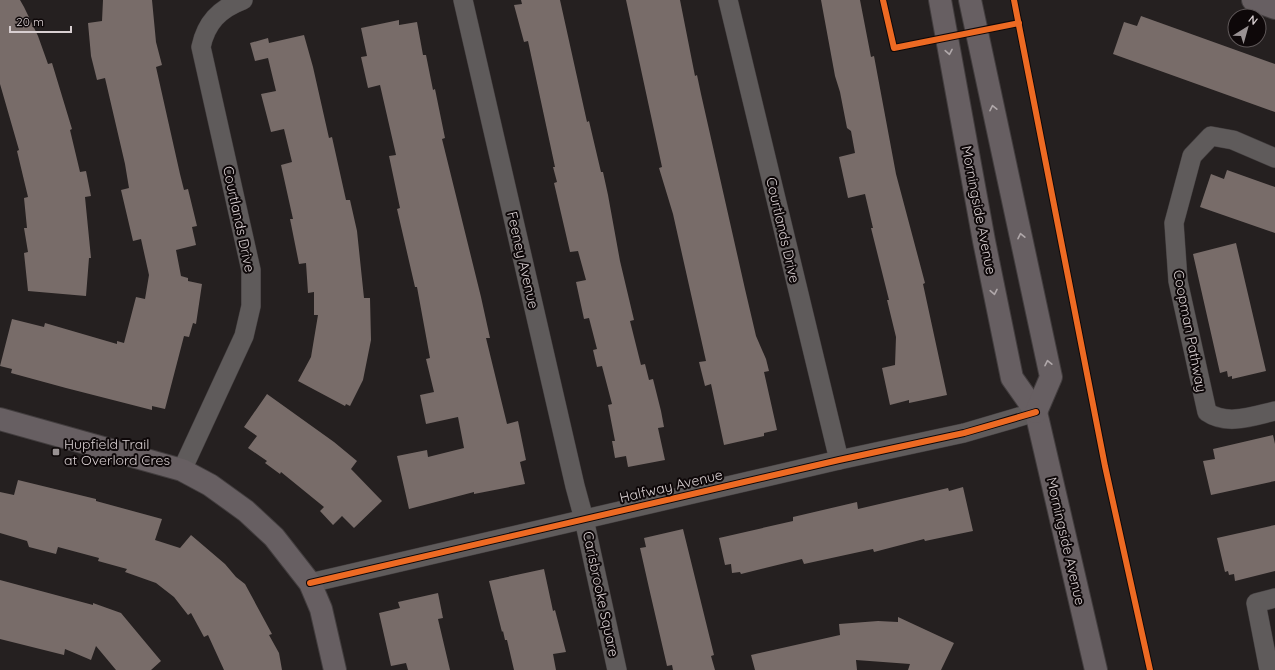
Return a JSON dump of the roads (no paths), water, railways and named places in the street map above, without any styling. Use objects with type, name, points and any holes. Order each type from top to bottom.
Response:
[{"type":"main road","name":"Morningside Avenue","points":[[940,0],[984,240],[1012,378],[1036,412],[1096,670]]},
{"type":"main road","points":[[970,0],[1051,377],[1036,412]]},
{"type":"main road","points":[[1253,0],[1275,8]]},
{"type":"main road","points":[[0,419],[182,470],[210,485],[246,511],[274,537],[310,583],[321,609],[335,670]]},
{"type":"street","name":"Courtlands Drive","points":[[182,470],[244,336],[251,306],[251,270],[201,47],[204,34],[210,23],[229,5],[243,0]]},
{"type":"street","name":"Feeney Avenue","points":[[463,0],[575,486],[584,519]]},
{"type":"street","name":"Courtlands Drive","points":[[728,0],[839,460]]},
{"type":"street","name":"Coopman Pathway","points":[[1275,158],[1233,140],[1211,136],[1192,156],[1174,223],[1178,281],[1207,412],[1215,418],[1238,419],[1275,411]]},
{"type":"street","name":"Halfway Avenue","points":[[310,583],[839,460],[964,433],[1036,412]]},
{"type":"street","name":"Carisbrooke Square","points":[[584,519],[617,670]]},
{"type":"street","points":[[1269,670],[1256,603],[1275,598]]},
{"type":"place","name":"Hupfield Trail at Overlord Cres","points":[[56,452]]}]
